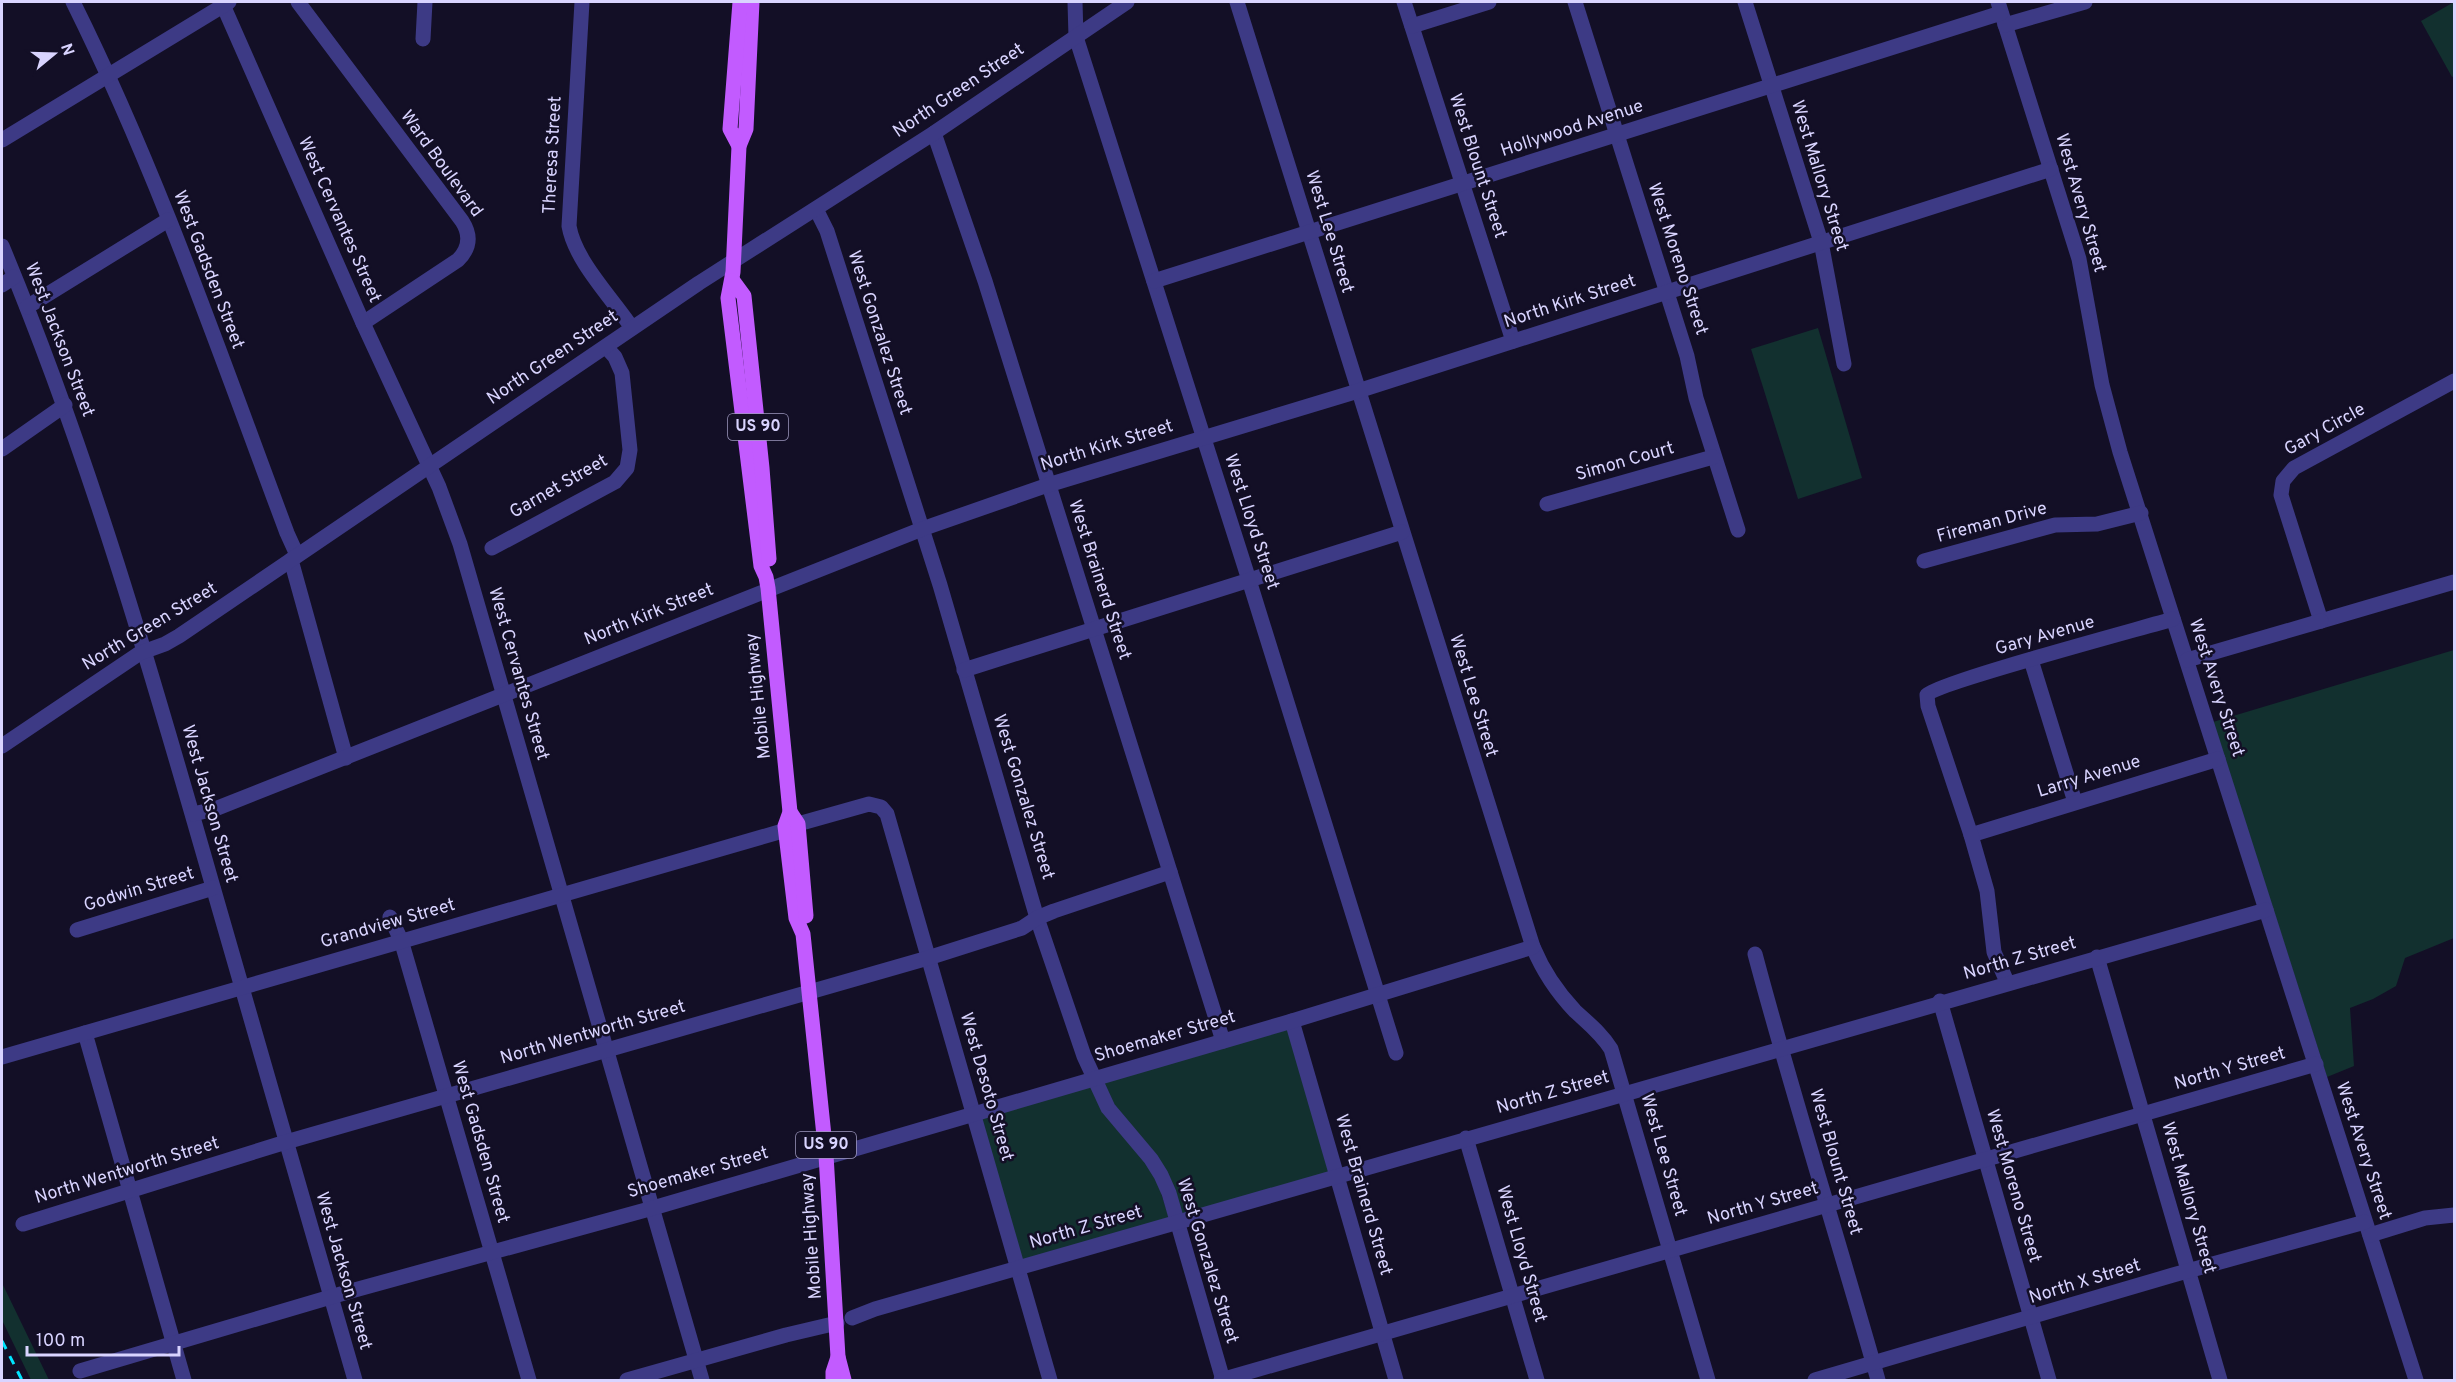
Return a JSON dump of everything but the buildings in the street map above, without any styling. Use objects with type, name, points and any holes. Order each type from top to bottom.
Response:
[{"type":"main road","name":"Mobile Highway","points":[[739,146],[730,129],[740,2]]},
{"type":"main road","name":"Mobile Highway","points":[[753,2],[746,129],[739,146],[733,281],[744,296],[770,565],[767,583],[791,822],[806,917],[803,934],[845,1321],[833,1380]]},
{"type":"main road","name":"Mobile Highway","points":[[838,1357],[844,1380]]},
{"type":"street","name":"West Gadsden Street","points":[[73,2],[108,75],[168,220],[283,522],[346,758]]},
{"type":"street","name":"Ward Boulevard","points":[[298,2],[462,221],[468,234],[467,248],[458,260],[363,323]]},
{"type":"street","points":[[423,39],[426,2]]},
{"type":"street","name":"Theresa Street","points":[[582,2],[569,226],[573,242],[580,255],[632,328]]},
{"type":"street","name":"West Lloyd Street","points":[[1075,2],[1076,37],[1249,580],[1396,1053]]},
{"type":"street","name":"North Green Street","points":[[2,746],[145,651],[179,636],[632,328],[934,133],[1127,2]]},
{"type":"street","name":"West Lee Street","points":[[1237,2],[1533,947],[1557,990],[1606,1040],[1614,1057],[1708,1380]]},
{"type":"street","name":"West Blount Street","points":[[1404,2],[1513,341]]},
{"type":"street","points":[[1412,26],[1489,2]]},
{"type":"street","name":"West Moreno Street","points":[[1575,2],[1687,356],[1713,457],[1738,530]]},
{"type":"street","name":"West Mallory Street","points":[[1745,2],[1821,242],[1844,364]]},
{"type":"street","name":"Hollywood Avenue","points":[[1154,281],[2001,13],[2085,2]]},
{"type":"street","points":[[2,140],[226,3]]},
{"type":"street","name":"West Cervantes Street","points":[[226,3],[363,323],[429,466],[460,544],[702,1380]]},
{"type":"street","name":"West Avery Street","points":[[2001,13],[2079,259],[2108,411],[2415,1380]]},
{"type":"street","name":"West Brainerd Street","points":[[934,133],[985,281],[1223,1041]]},
{"type":"street","name":"North Kirk Street","points":[[193,814],[215,809],[346,758],[767,583],[1048,485],[1358,391],[2051,169]]},
{"type":"street","name":"West Gonzalez Street","points":[[816,209],[827,231],[922,529],[1037,918],[1084,1056],[1108,1108],[1158,1169],[1169,1193],[1222,1380]]},
{"type":"street","points":[[27,307],[168,220]]},
{"type":"street","name":"West Jackson Street","points":[[2,246],[7,276],[27,307],[108,532],[193,814],[355,1380]]},
{"type":"street","name":"Garnet Street","points":[[492,548],[615,482],[627,468],[630,450],[622,373],[615,357],[606,347]]},
{"type":"street","name":"Gary Circle","points":[[2321,621],[2282,502],[2283,481],[2294,468],[2454,381]]},
{"type":"street","points":[[2,449],[64,405]]},
{"type":"street","name":"Simon Court","points":[[1547,504],[1713,457]]},
{"type":"street","name":"Fireman Drive","points":[[1924,561],[2055,525],[2097,524],[2140,513]]},
{"type":"street","points":[[964,670],[1402,532]]},
{"type":"street","points":[[2187,660],[2454,582]]},
{"type":"street","name":"Gary Avenue","points":[[1971,835],[1928,706],[1929,693],[1937,688],[2174,619]]},
{"type":"street","points":[[2031,660],[2074,802]]},
{"type":"street","name":"Larry Avenue","points":[[1971,835],[2218,759]]},
{"type":"street","name":"Grandview Street","points":[[2,1058],[241,986],[561,894],[791,822],[869,804],[881,807]]},
{"type":"street","name":"West Desoto Street","points":[[881,807],[887,814],[1050,1380]]},
{"type":"street","points":[[1971,835],[1988,891],[1994,952],[2007,982]]},
{"type":"street","name":"North Wentworth Street","points":[[23,1224],[286,1142],[928,958],[1022,928],[1037,918],[1170,872]]},
{"type":"street","name":"Godwin Street","points":[[77,930],[213,888]]},
{"type":"street","name":"North Z Street","points":[[627,1380],[786,1335],[845,1321],[875,1309],[1176,1221],[1940,1001],[2266,910]]},
{"type":"street","name":"West Gadsden Street","points":[[390,917],[401,940],[529,1380]]},
{"type":"street","name":"Shoemaker Street","points":[[80,1371],[492,1251],[653,1208],[826,1155],[1292,1021],[1533,947]]},
{"type":"street","name":"West Blount Street","points":[[1755,954],[1878,1380]]},
{"type":"street","name":"West Mallory Street","points":[[2097,957],[2220,1380]]},
{"type":"street","name":"West Moreno Street","points":[[1940,1001],[2049,1380]]},
{"type":"street","name":"West Brainerd Street","points":[[1292,1021],[1396,1380]]},
{"type":"street","points":[[85,1033],[184,1380]]},
{"type":"street","name":"North Y Street","points":[[1222,1380],[2316,1064]]},
{"type":"street","name":"West Lloyd Street","points":[[1466,1138],[1537,1380]]},
{"type":"street","name":"North X Street","points":[[1815,1380],[2188,1272],[2367,1228],[2454,1215]]},
{"type":"green space","points":[[2454,2],[2454,76],[2452,77],[2421,21]]},
{"type":"green space","points":[[1818,328],[1862,478],[1798,499],[1751,349]]},
{"type":"green space","points":[[2454,650],[2454,938],[2405,958],[2396,986],[2373,999],[2350,1008],[2354,1066],[2327,1077],[2213,722]]},
{"type":"green space","points":[[1287,1027],[1330,1172],[1181,1215],[1113,1105],[1101,1081]]},
{"type":"green space","points":[[1090,1084],[1156,1177],[1169,1218],[1022,1261],[980,1116]]},
{"type":"green space","points":[[2,1283],[49,1380],[31,1380],[2,1320]]},
{"type":"railway","points":[[2,1341],[22,1380]]}]
